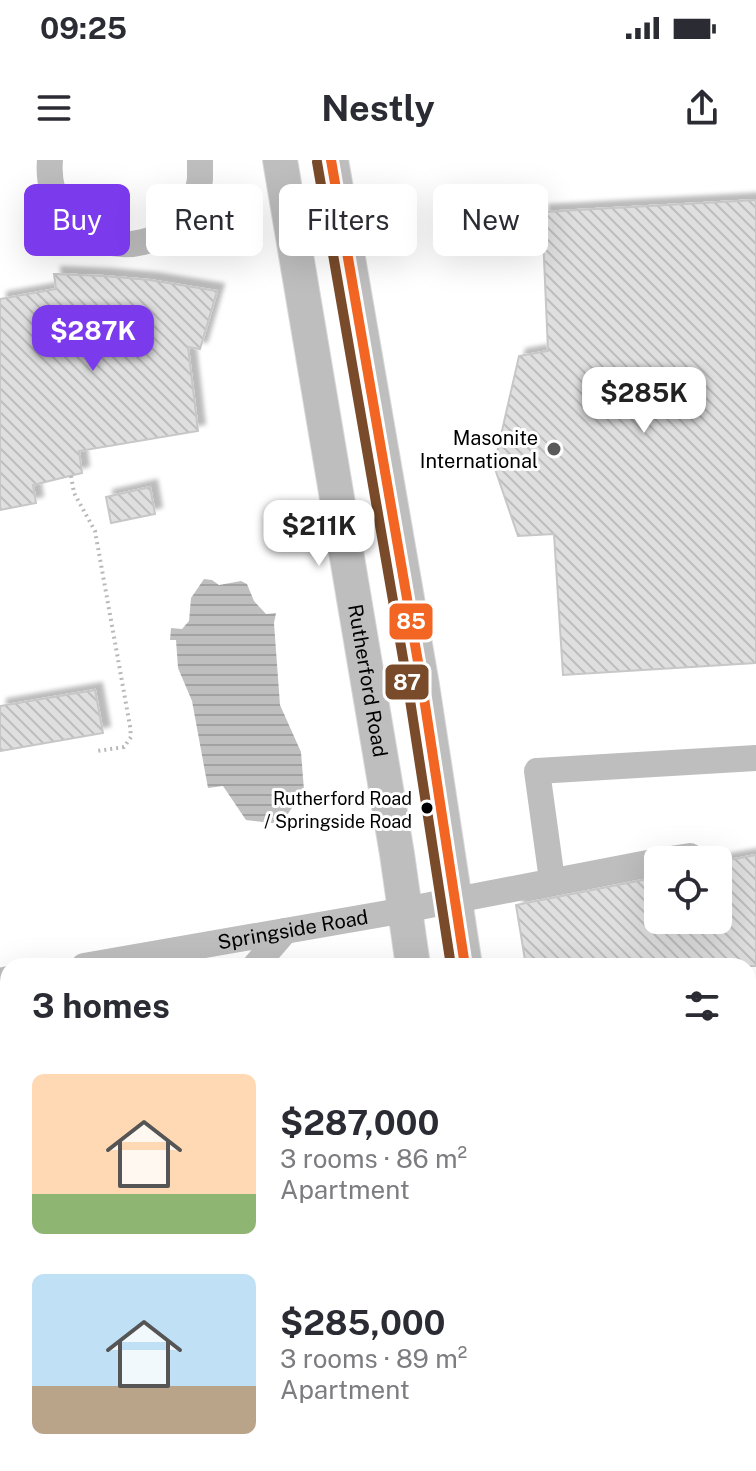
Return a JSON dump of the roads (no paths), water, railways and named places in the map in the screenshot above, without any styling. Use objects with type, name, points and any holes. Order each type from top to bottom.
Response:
[{"type":"main road","name":"Rutherford Road","points":[[280,160],[412,958]]},
{"type":"main road","points":[[331,160],[422,685],[464,958]]},
{"type":"lane","points":[[50,160],[49,174],[55,198],[67,219],[86,234],[108,243],[133,245],[156,238],[177,225],[192,205],[200,181],[200,160]]},
{"type":"lane","points":[[552,880],[537,771],[756,758]]},
{"type":"lane","name":"Springside Road","points":[[130,958],[455,901],[644,863]]},
{"type":"lane","points":[[262,958],[285,931]]},
{"type":"place","name":"Masonite International","points":[[554,449]]},
{"type":"place","name":"Rutherford Road / Springside Road","points":[[427,808]]}]
